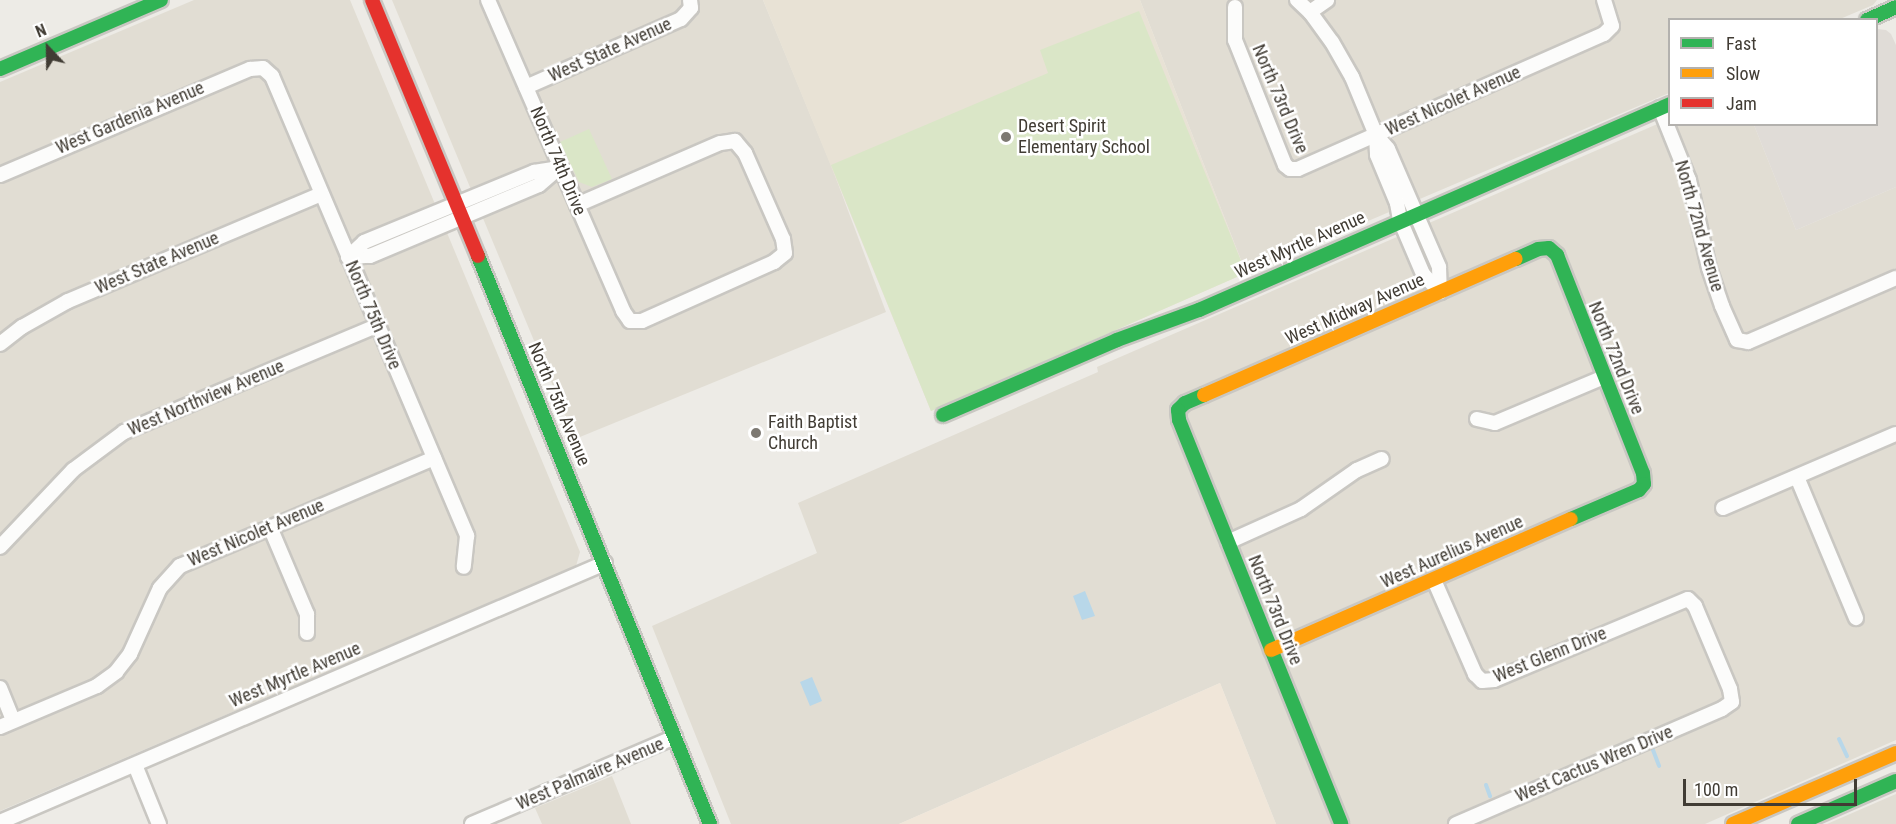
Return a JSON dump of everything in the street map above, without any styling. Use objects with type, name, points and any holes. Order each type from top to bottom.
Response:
[{"type":"street","points":[[0,69],[161,0]]},
{"type":"street","name":"North 75th Avenue","points":[[372,0],[605,563],[710,824]]},
{"type":"street","name":"North 74th Drive","points":[[488,0],[560,167],[577,205],[630,321],[642,321],[774,262],[785,253],[783,239],[750,164],[735,141],[720,143],[577,205]]},
{"type":"street","points":[[1297,0],[1310,12],[1346,64],[1376,135],[1388,148],[1439,267],[1440,292]]},
{"type":"street","points":[[1310,12],[1327,0]]},
{"type":"street","name":"West Nicolet Avenue","points":[[1290,169],[1298,169],[1604,34],[1612,27],[1604,0]]},
{"type":"street","name":"West State Avenue","points":[[526,87],[681,19],[690,4]]},
{"type":"street","name":"North 73rd Drive","points":[[1235,7],[1235,40],[1285,165],[1290,169]]},
{"type":"street","points":[[1872,18],[1893,9]]},
{"type":"street","name":"West Gardenia Avenue","points":[[0,175],[249,69],[262,68]]},
{"type":"street","name":"North 75th Drive","points":[[262,68],[272,76],[467,536],[464,567]]},
{"type":"street","name":"West Myrtle Avenue","points":[[943,415],[1117,340],[1199,310],[1664,106]]},
{"type":"street","name":"North 72nd Avenue","points":[[1671,126],[1689,180],[1709,268],[1734,335],[1741,342],[1755,339],[1896,278]]},
{"type":"street","points":[[1376,135],[1377,155],[1398,206],[1400,220],[1424,274],[1440,292]]},
{"type":"street","points":[[348,257],[370,256],[458,211],[560,167]]},
{"type":"street","name":"West State Avenue","points":[[0,344],[35,319],[68,301],[321,194]]},
{"type":"street","name":"West Midway Avenue","points":[[1178,410],[1185,403],[1538,249],[1549,248]]},
{"type":"street","name":"North 72nd Drive","points":[[1549,248],[1557,255],[1643,473],[1644,484]]},
{"type":"street","points":[[1418,262],[1434,256]]},
{"type":"street","name":"West Northview Avenue","points":[[0,548],[79,464],[124,432],[378,325]]},
{"type":"street","points":[[1477,419],[1495,423],[1604,377]]},
{"type":"street","name":"North 73rd Drive","points":[[1178,410],[1228,542],[1341,824]]},
{"type":"street","points":[[1723,508],[1896,434]]},
{"type":"street","name":"West Nicolet Avenue","points":[[0,727],[109,679],[130,654],[168,578],[191,560],[434,458]]},
{"type":"street","points":[[1228,542],[1301,509],[1356,470],[1382,459]]},
{"type":"street","points":[[1797,477],[1856,618]]},
{"type":"street","name":"West Aurelius Avenue","points":[[1271,650],[1639,490],[1644,484]]},
{"type":"street","points":[[270,527],[307,614],[307,633]]},
{"type":"street","name":"West Myrtle Avenue","points":[[0,822],[135,765],[154,754],[605,563]]},
{"type":"street","name":"West Glenn Drive","points":[[1434,580],[1475,674],[1482,681],[1494,680],[1688,599],[1695,606],[1730,689],[1732,702]]},
{"type":"street","points":[[0,688],[13,721]]},
{"type":"street","name":"West Cactus Wren Drive","points":[[1464,823],[1722,709],[1732,702]]},
{"type":"street","name":"West Palmaire Avenue","points":[[472,824],[675,737]]},
{"type":"street","points":[[1733,824],[1896,753]]},
{"type":"street","points":[[135,765],[159,824]]},
{"type":"street","points":[[1798,824],[1896,781]]},
{"type":"shaded area","points":[[194,0],[350,0],[580,552],[576,566],[0,811],[0,82]]},
{"type":"shaded area","points":[[392,0],[763,0],[831,165],[886,312],[575,439]]},
{"type":"shaded area","name":"Desert Spirit Elementary School","points":[[763,0],[1140,0],[1246,273],[931,411]]},
{"type":"shaded area","points":[[1140,0],[1877,0],[1873,5],[1842,18],[1668,18],[1668,93],[1246,273]]},
{"type":"shaded area","points":[[1878,29],[1886,30],[1891,34],[1896,45],[1896,187],[1796,230],[1754,126],[1878,126]]},
{"type":"shaded area","points":[[1668,119],[1668,126],[1754,126],[1796,230],[1896,187],[1896,740],[1705,824],[1276,824],[1220,683],[899,824],[731,824],[652,626],[817,553],[798,503],[1098,372],[1097,367]]},
{"type":"shaded area","points":[[1220,683],[1276,824],[899,824]]},
{"type":"shaded area","points":[[612,776],[631,824],[542,824],[535,808]]},
{"type":"shaded area","points":[[1896,794],[1896,824],[1827,824]]},
{"type":"green space","name":"Desert Spirit Elementary School","points":[[1139,11],[1246,273],[931,411],[831,165],[1048,73],[1040,50]]},
{"type":"green space","points":[[589,129],[612,179],[592,187],[579,182],[560,142]]},
{"type":"water","points":[[1085,591],[1095,616],[1082,620],[1073,596]]},
{"type":"water","points":[[812,677],[822,701],[810,706],[800,682]]},
{"type":"waterway","points":[[1839,739],[1847,756]]},
{"type":"waterway","points":[[1653,750],[1659,766]]},
{"type":"waterway","points":[[1486,785],[1490,796]]},
{"type":"traffic: fast","points":[[0,69],[161,0]]},
{"type":"traffic: fast","points":[[1871,18],[1896,7]]},
{"type":"traffic: fast","points":[[943,415],[1117,340],[1199,310],[1668,105]]},
{"type":"traffic: fast","points":[[1516,259],[1538,249],[1549,248],[1557,255],[1643,473],[1644,484],[1639,490],[1571,519]]},
{"type":"traffic: fast","points":[[478,256],[710,824]]},
{"type":"traffic: fast","points":[[1204,395],[1185,403],[1178,410],[1179,420],[1341,824]]},
{"type":"traffic: fast","points":[[1798,824],[1896,781]]},
{"type":"traffic: slow","points":[[1204,395],[1516,259]]},
{"type":"traffic: slow","points":[[1271,650],[1571,519]]},
{"type":"traffic: slow","points":[[1733,824],[1896,753]]},
{"type":"traffic: jam","points":[[372,0],[478,256]]},
{"type":"place","name":"Desert Spirit Elementary School","points":[[1006,137]]},
{"type":"place","name":"Faith Baptist Church","points":[[756,433]]}]
